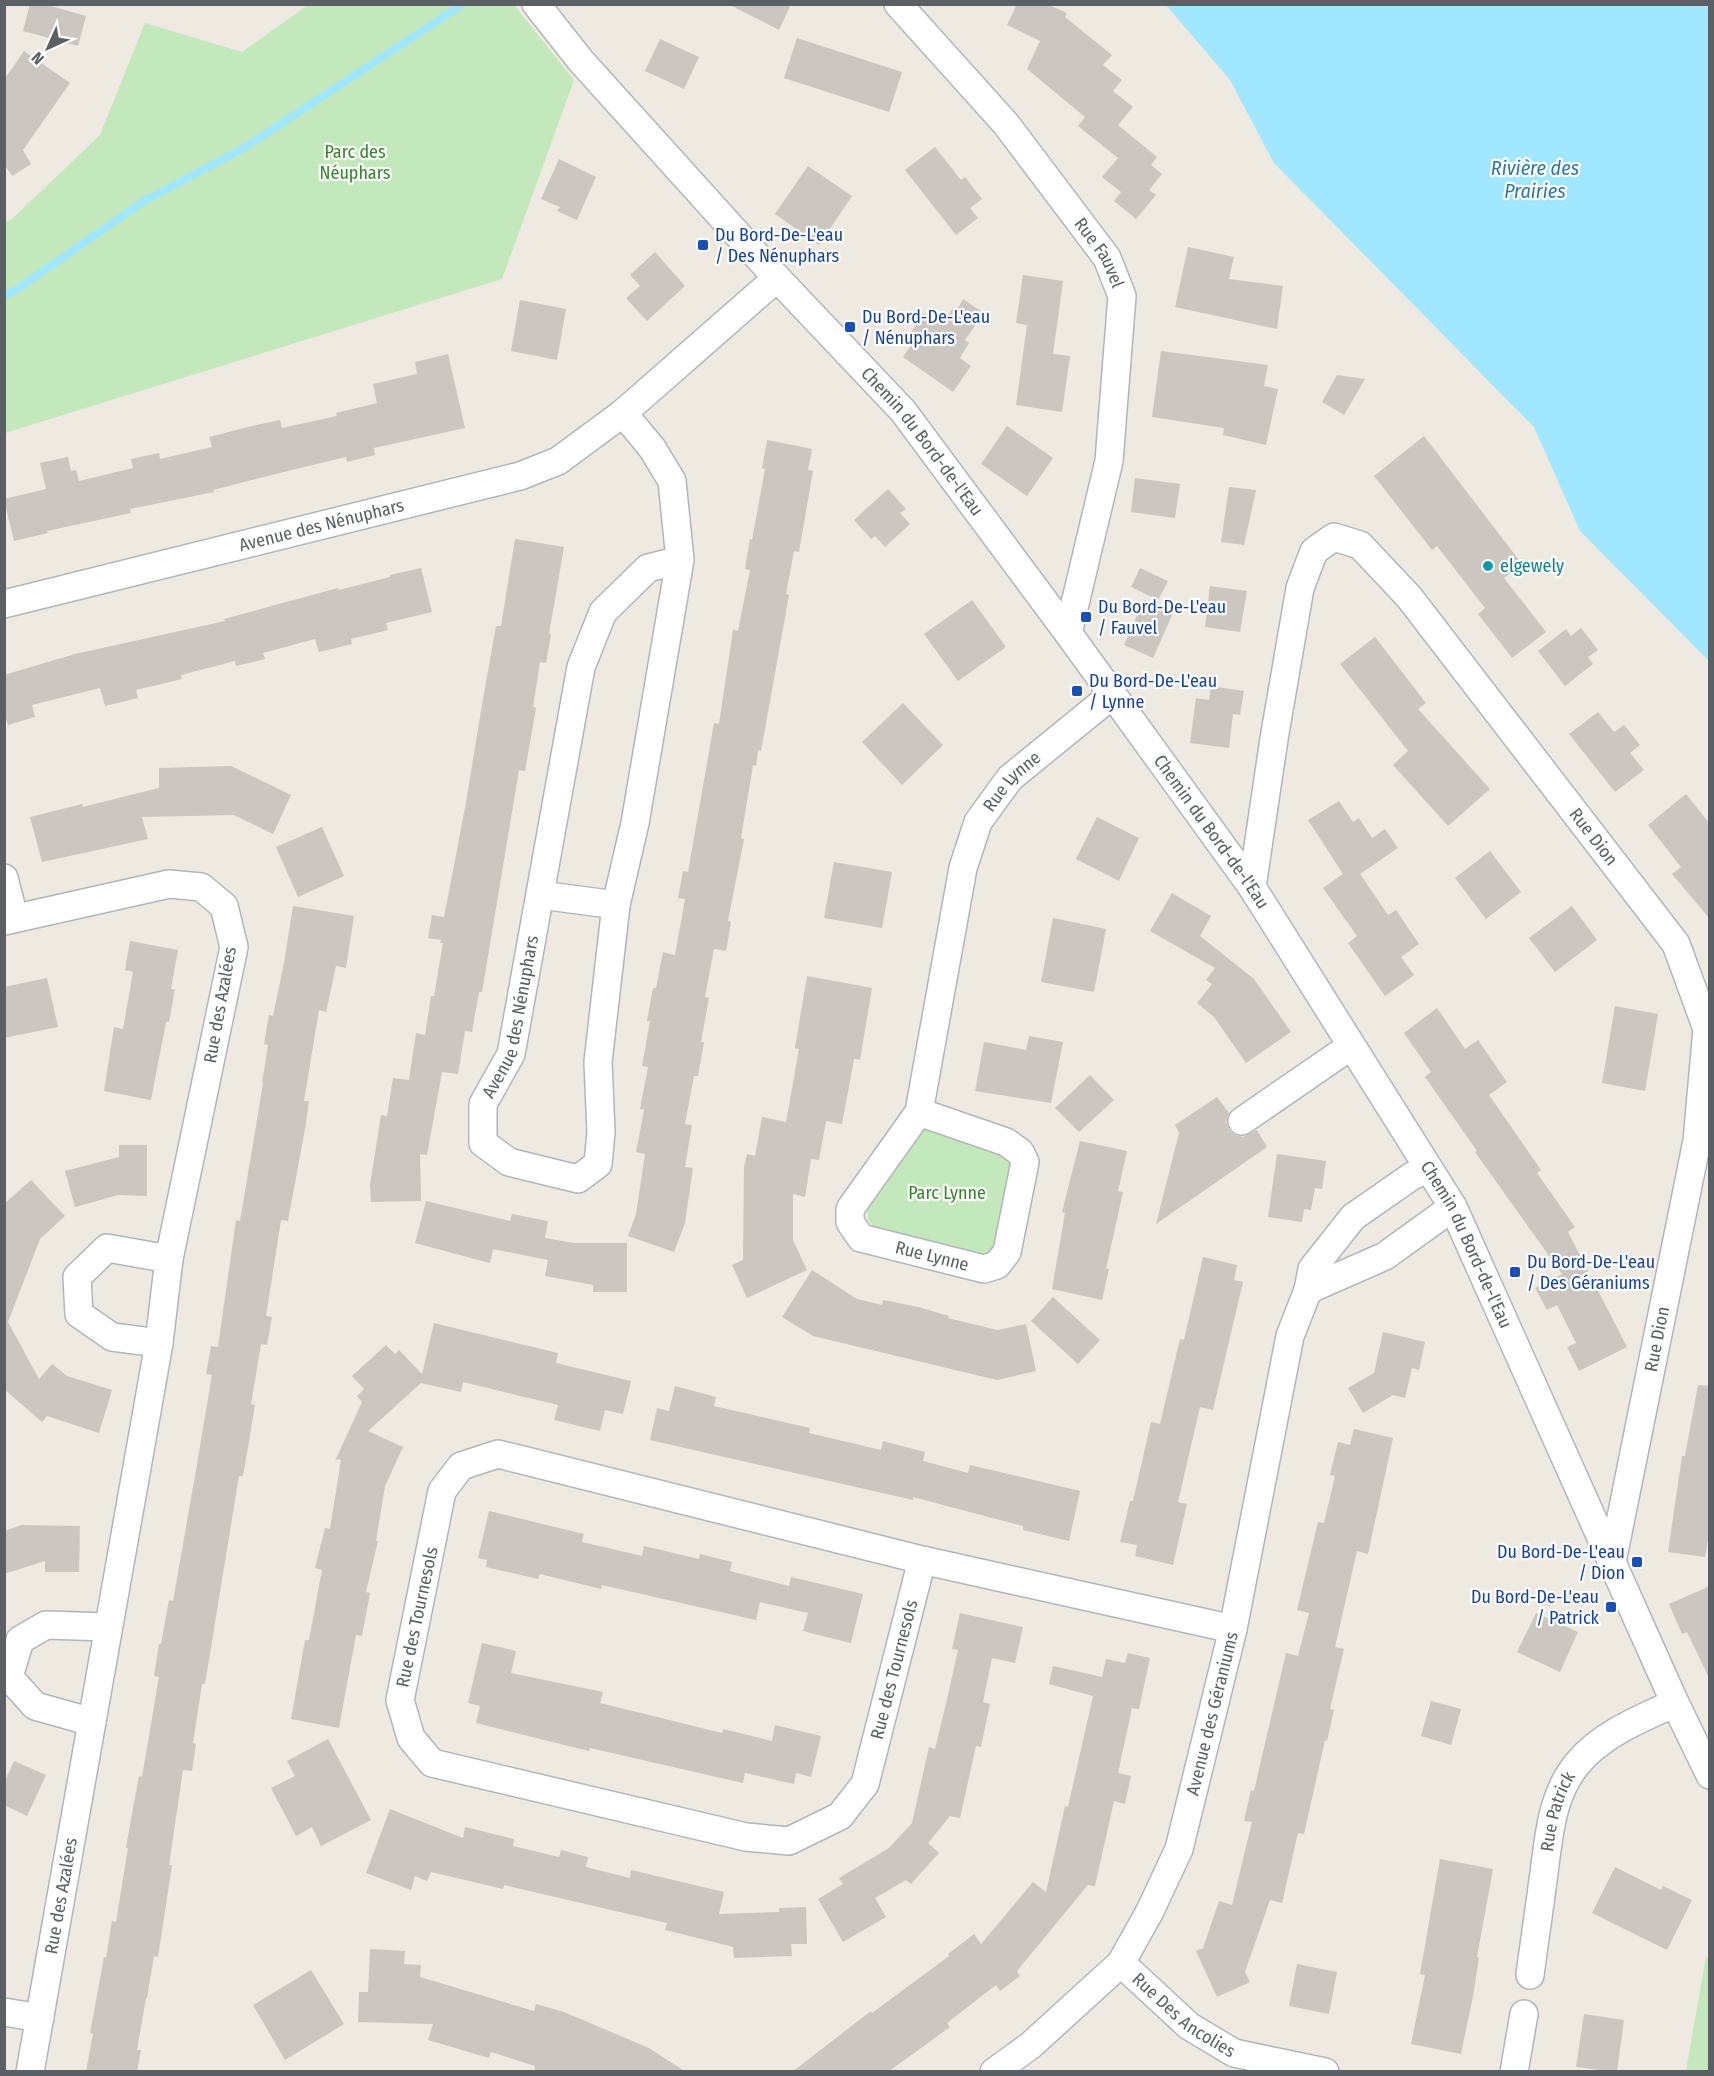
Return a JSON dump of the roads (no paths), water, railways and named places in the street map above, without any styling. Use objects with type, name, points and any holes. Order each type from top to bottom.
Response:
[{"type":"street","name":"Chemin du Bord-de-l'Eau","points":[[536,4],[581,61],[777,278],[903,411],[1252,887],[1453,1207],[1675,1703],[1710,1775]]},
{"type":"street","name":"Rue Fauvel","points":[[898,4],[1006,124],[1107,258],[1122,297],[1109,461],[1068,633]]},
{"type":"street","name":"Avenue des Nénuphars","points":[[4,604],[520,476],[558,461],[623,413],[777,278]]},
{"type":"street","name":"Avenue des Nénuphars","points":[[623,413],[652,448],[672,481],[680,560],[635,823],[616,905],[598,1062],[601,1132],[598,1164],[578,1179],[509,1162],[483,1143],[483,1104],[511,1054],[581,667],[603,612],[648,568],[680,560]]},
{"type":"street","name":"Rue Dion","points":[[1252,887],[1300,588],[1314,551],[1334,537],[1360,545],[1409,597],[1676,944],[1707,1029],[1703,1142],[1612,1562]]},
{"type":"street","name":"Rue Lynne","points":[[919,1112],[1006,1142],[1020,1152],[1025,1162],[1007,1252],[996,1265],[984,1269],[861,1238],[850,1222],[850,1209],[919,1112],[963,868],[978,822],[1010,778],[1112,695]]},
{"type":"street","points":[[4,878],[9,919]]},
{"type":"street","name":"Rue des Azalées","points":[[9,919],[169,884],[201,887],[224,906],[234,946],[169,1259],[159,1343],[30,2072]]},
{"type":"street","points":[[541,896],[616,905]]},
{"type":"street","points":[[1242,1121],[1351,1046]]},
{"type":"street","name":"Avenue des Géraniums","points":[[994,2072],[1084,1999],[1121,1963],[1179,1850],[1233,1629],[1290,1336],[1308,1290],[1312,1269],[1353,1217],[1412,1176],[1428,1169]]},
{"type":"street","points":[[1308,1290],[1384,1256],[1453,1207]]},
{"type":"street","points":[[159,1343],[112,1337],[79,1314],[77,1276],[107,1248],[169,1259]]},
{"type":"street","name":"Rue des Tournesols","points":[[922,1560],[866,1784],[840,1816],[789,1841],[747,1837],[432,1763],[411,1738],[399,1701],[442,1491],[461,1466],[498,1454],[922,1560],[1233,1629]]},
{"type":"street","points":[[92,1722],[35,1706],[9,1677],[20,1640],[46,1625],[108,1627]]},
{"type":"street","name":"Rue Patrick","points":[[1530,1976],[1551,1818],[1563,1784],[1579,1762],[1603,1741],[1633,1722],[1675,1703]]},
{"type":"street","name":"Rue Des Ancolies","points":[[1121,1963],[1189,2026],[1234,2054],[1325,2072]]},
{"type":"street","points":[[4,2012],[40,2018]]},
{"type":"street","points":[[1514,2072],[1524,2014]]},
{"type":"water","name":"Rivière des Prairies","points":[[1166,5],[1709,5],[1709,661],[1580,531],[1534,427],[1274,163],[1230,80]]},
{"type":"waterway","points":[[4,296],[144,201],[244,148],[463,4]]},
{"type":"place","name":"Du Bord-De-L'eau / Des Nénuphars","points":[[703,245]]},
{"type":"place","name":"Du Bord-De-L'eau / Nénuphars","points":[[850,327]]},
{"type":"place","name":"elgewely","points":[[1488,566]]},
{"type":"place","name":"Du Bord-De-L'eau / Fauvel","points":[[1086,617]]},
{"type":"place","name":"Du Bord-De-L'eau / Lynne","points":[[1077,691]]},
{"type":"place","name":"Du Bord-De-L'eau / Des Géraniums","points":[[1515,1272]]},
{"type":"place","name":"Du Bord-De-L'eau / Dion","points":[[1637,1562]]},
{"type":"place","name":"Du Bord-De-L'eau / Patrick","points":[[1611,1607]]},
{"type":"park label","name":"Parc des Néuphars","points":[[355,162]]},
{"type":"park label","name":"Parc Lynne","points":[[947,1193]]}]
